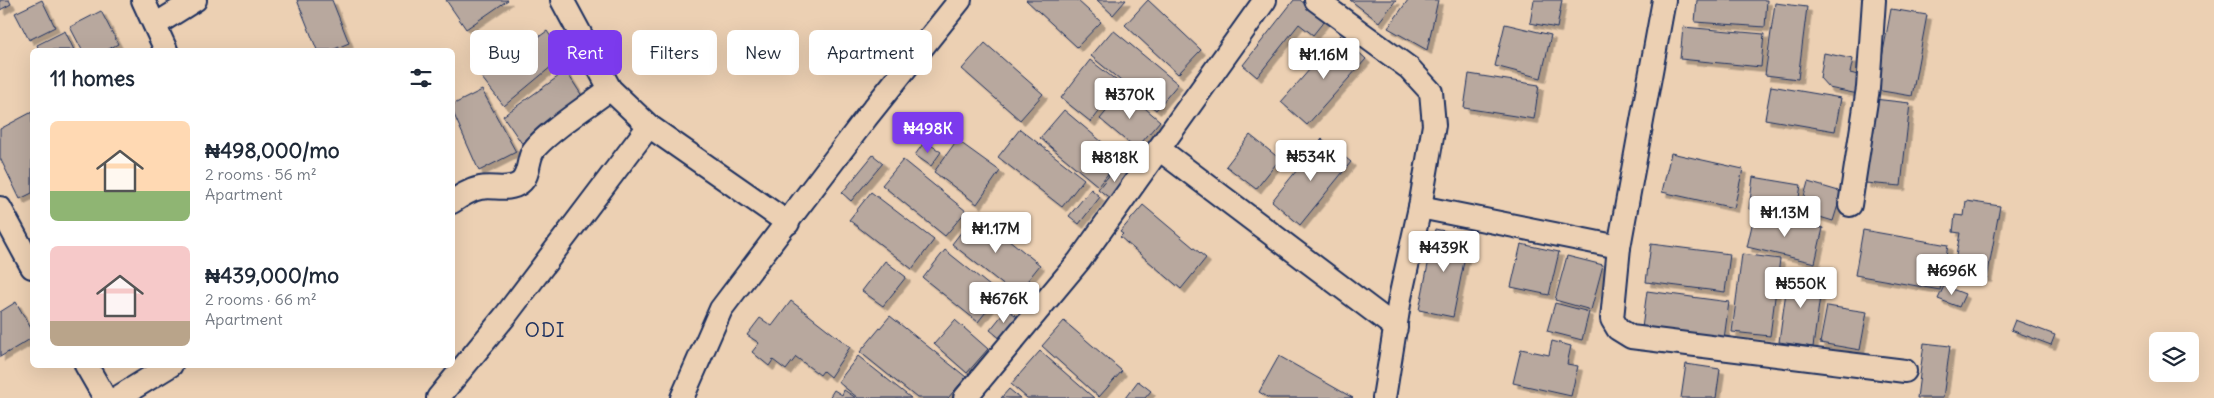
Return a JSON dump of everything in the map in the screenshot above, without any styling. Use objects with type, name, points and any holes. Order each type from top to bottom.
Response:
[{"type":"street","points":[[143,0],[165,48]]},
{"type":"street","points":[[155,25],[195,0]]},
{"type":"street","points":[[562,0],[610,89],[649,126],[788,223]]},
{"type":"street","points":[[682,398],[721,309],[866,118],[960,0]]},
{"type":"street","points":[[965,398],[1079,261],[1265,0]]},
{"type":"street","points":[[1316,0],[1409,68],[1431,92],[1434,125],[1384,398]]},
{"type":"street","points":[[1664,0],[1619,247],[1612,319],[1618,330],[1631,336],[1905,371]]},
{"type":"street","points":[[1850,205],[1868,88],[1874,0]]},
{"type":"street","points":[[455,200],[480,188],[513,187],[522,182],[529,169],[532,152],[542,141],[610,89]]},
{"type":"street","points":[[438,398],[506,315],[649,126]]},
{"type":"street","points":[[1160,149],[1396,328]]},
{"type":"street","points":[[1420,207],[1619,247]]},
{"type":"street","points":[[0,208],[30,263]]},
{"type":"street","points":[[88,368],[104,398]]},
{"type":"street","points":[[118,398],[166,368]]},
{"type":"building","points":[[0,0],[9,0],[11,4],[0,10]]},
{"type":"building","points":[[42,0],[55,27],[29,40],[15,13]]},
{"type":"building","points":[[297,0],[332,0],[349,43],[337,48],[316,48]]},
{"type":"building","points":[[446,0],[508,0],[466,29]]},
{"type":"building","points":[[1026,0],[1077,0],[1101,22],[1077,47]]},
{"type":"building","points":[[1097,0],[1126,0],[1113,15]]},
{"type":"building","points":[[1148,0],[1201,50],[1178,74],[1125,25]]},
{"type":"building","points":[[1294,0],[1300,0],[1325,20],[1313,35],[1299,24],[1257,77],[1243,65]]},
{"type":"building","points":[[1350,0],[1396,0],[1379,22]]},
{"type":"building","points":[[1408,0],[1438,0],[1427,50],[1388,28]]},
{"type":"building","points":[[1534,0],[1562,0],[1557,28],[1530,23]]},
{"type":"building","points":[[1697,0],[1767,0],[1765,27],[1695,22]]},
{"type":"building","points":[[1775,3],[1807,7],[1798,79],[1765,75]]},
{"type":"building","points":[[1891,9],[1927,15],[1912,96],[1876,90]]},
{"type":"building","points":[[101,11],[118,44],[111,48],[81,48],[70,27]]},
{"type":"building","points":[[1505,24],[1551,35],[1541,78],[1495,66]]},
{"type":"building","points":[[1683,27],[1764,34],[1761,67],[1680,59]]},
{"type":"building","points":[[1113,30],[1178,84],[1156,110],[1091,56]]},
{"type":"building","points":[[65,31],[73,48],[38,48],[37,45]]},
{"type":"building","points":[[547,31],[548,32],[548,69],[504,106],[482,78],[486,75],[538,75],[538,38]]},
{"type":"building","points":[[1340,35],[1366,59],[1307,125],[1281,102]]},
{"type":"building","points":[[985,43],[1043,94],[1020,120],[962,69]]},
{"type":"building","points":[[1824,53],[1853,59],[1850,73],[1862,76],[1858,94],[1829,88],[1820,78]]},
{"type":"building","points":[[1090,60],[1121,84],[1091,122],[1061,98]]},
{"type":"building","points":[[1469,74],[1539,85],[1534,119],[1464,108]]},
{"type":"building","points":[[560,75],[569,75],[586,102],[525,148],[503,116]]},
{"type":"building","points":[[1771,86],[1841,98],[1835,131],[1765,119]]},
{"type":"building","points":[[482,90],[516,152],[479,171],[455,117],[455,104]]},
{"type":"building","points":[[1124,90],[1160,121],[1136,149],[1100,119]]},
{"type":"building","points":[[1874,99],[1910,103],[1901,186],[1865,183]]},
{"type":"building","points":[[1064,110],[1121,158],[1098,186],[1040,138]]},
{"type":"building","points":[[30,113],[30,194],[20,199],[0,158],[0,129]]},
{"type":"building","points":[[1020,129],[1084,179],[1062,207],[998,157]]},
{"type":"building","points":[[1250,135],[1280,159],[1256,189],[1226,166]]},
{"type":"building","points":[[1322,139],[1351,162],[1300,225],[1272,201]]},
{"type":"building","points":[[957,140],[1000,171],[977,204],[934,172]]},
{"type":"building","points":[[925,141],[941,152],[931,166],[915,155]]},
{"type":"building","points":[[1671,153],[1743,169],[1734,208],[1662,192]]},
{"type":"building","points":[[873,155],[883,163],[851,201],[842,193]]},
{"type":"building","points":[[903,160],[966,211],[945,236],[882,185]]},
{"type":"building","points":[[1117,166],[1132,177],[1111,199],[1098,189]]},
{"type":"building","points":[[1753,177],[1801,185],[1796,216],[1749,209]]},
{"type":"building","points":[[1808,182],[1842,192],[1833,221],[1800,211]]},
{"type":"building","points":[[1091,189],[1100,197],[1079,224],[1069,216]]},
{"type":"building","points":[[871,192],[934,240],[912,269],[849,220]]},
{"type":"building","points":[[1966,201],[2000,206],[1987,278],[1953,273],[1960,233],[1953,232],[1955,215],[1964,216]]},
{"type":"building","points":[[1143,205],[1206,258],[1181,289],[1120,237],[1123,234],[1120,232]]},
{"type":"building","points":[[1755,212],[1823,228],[1815,263],[1747,247]]},
{"type":"building","points":[[976,213],[1040,265],[1016,295],[952,244]]},
{"type":"building","points":[[1435,229],[1469,236],[1453,317],[1419,310]]},
{"type":"building","points":[[1863,230],[1948,245],[1940,290],[1855,275]]},
{"type":"building","points":[[1521,244],[1559,252],[1549,295],[1511,287]]},
{"type":"building","points":[[1651,244],[1730,254],[1725,292],[1646,282]]},
{"type":"building","points":[[945,250],[1000,294],[978,322],[923,278]]},
{"type":"building","points":[[1742,254],[1780,259],[1770,336],[1732,332]]},
{"type":"building","points":[[1567,256],[1603,265],[1591,310],[1555,300]]},
{"type":"building","points":[[885,261],[906,277],[883,306],[862,291]]},
{"type":"building","points":[[1789,270],[1823,275],[1813,347],[1779,342]]},
{"type":"building","points":[[1944,286],[1965,294],[1959,307],[1938,299]]},
{"type":"building","points":[[1647,291],[1729,302],[1724,339],[1642,328]]},
{"type":"building","points":[[791,301],[850,347],[830,377],[823,371],[820,375],[796,357],[786,370],[773,360],[769,366],[752,352],[759,343],[747,335],[760,318],[772,326]]},
{"type":"building","points":[[16,302],[30,326],[30,339],[0,357],[0,312]]},
{"type":"building","points":[[1555,303],[1589,312],[1582,340],[1547,331]]},
{"type":"building","points":[[1827,306],[1867,312],[1860,350],[1820,343]]},
{"type":"building","points":[[1007,309],[1019,318],[1002,340],[990,330]]},
{"type":"building","points":[[890,316],[966,377],[948,398],[917,398],[860,352]]},
{"type":"building","points":[[955,320],[988,349],[967,373],[934,344]]},
{"type":"building","points":[[2015,320],[2055,335],[2051,345],[2011,330]]},
{"type":"building","points":[[1064,321],[1122,371],[1099,397],[1042,346]]},
{"type":"building","points":[[1552,341],[1571,346],[1567,364],[1578,366],[1571,396],[1513,383],[1521,349],[1549,355]]},
{"type":"building","points":[[1924,343],[1950,346],[1943,398],[1917,398]]},
{"type":"building","points":[[1040,351],[1094,398],[1027,398],[1011,384]]},
{"type":"building","points":[[858,356],[911,398],[858,398],[838,382]]},
{"type":"building","points":[[1279,356],[1353,398],[1269,398],[1259,392]]},
{"type":"building","points":[[1686,364],[1720,369],[1716,398],[1681,398]]},
{"type":"building","points":[[1138,381],[1151,391],[1145,398],[1125,398]]},
{"type":"building","points":[[1009,389],[1020,398],[1001,398]]},
{"type":"building","points":[[834,390],[842,395],[844,390],[856,398],[829,398]]},
{"type":"district","name":"ODI","points":[[545,330]]}]
